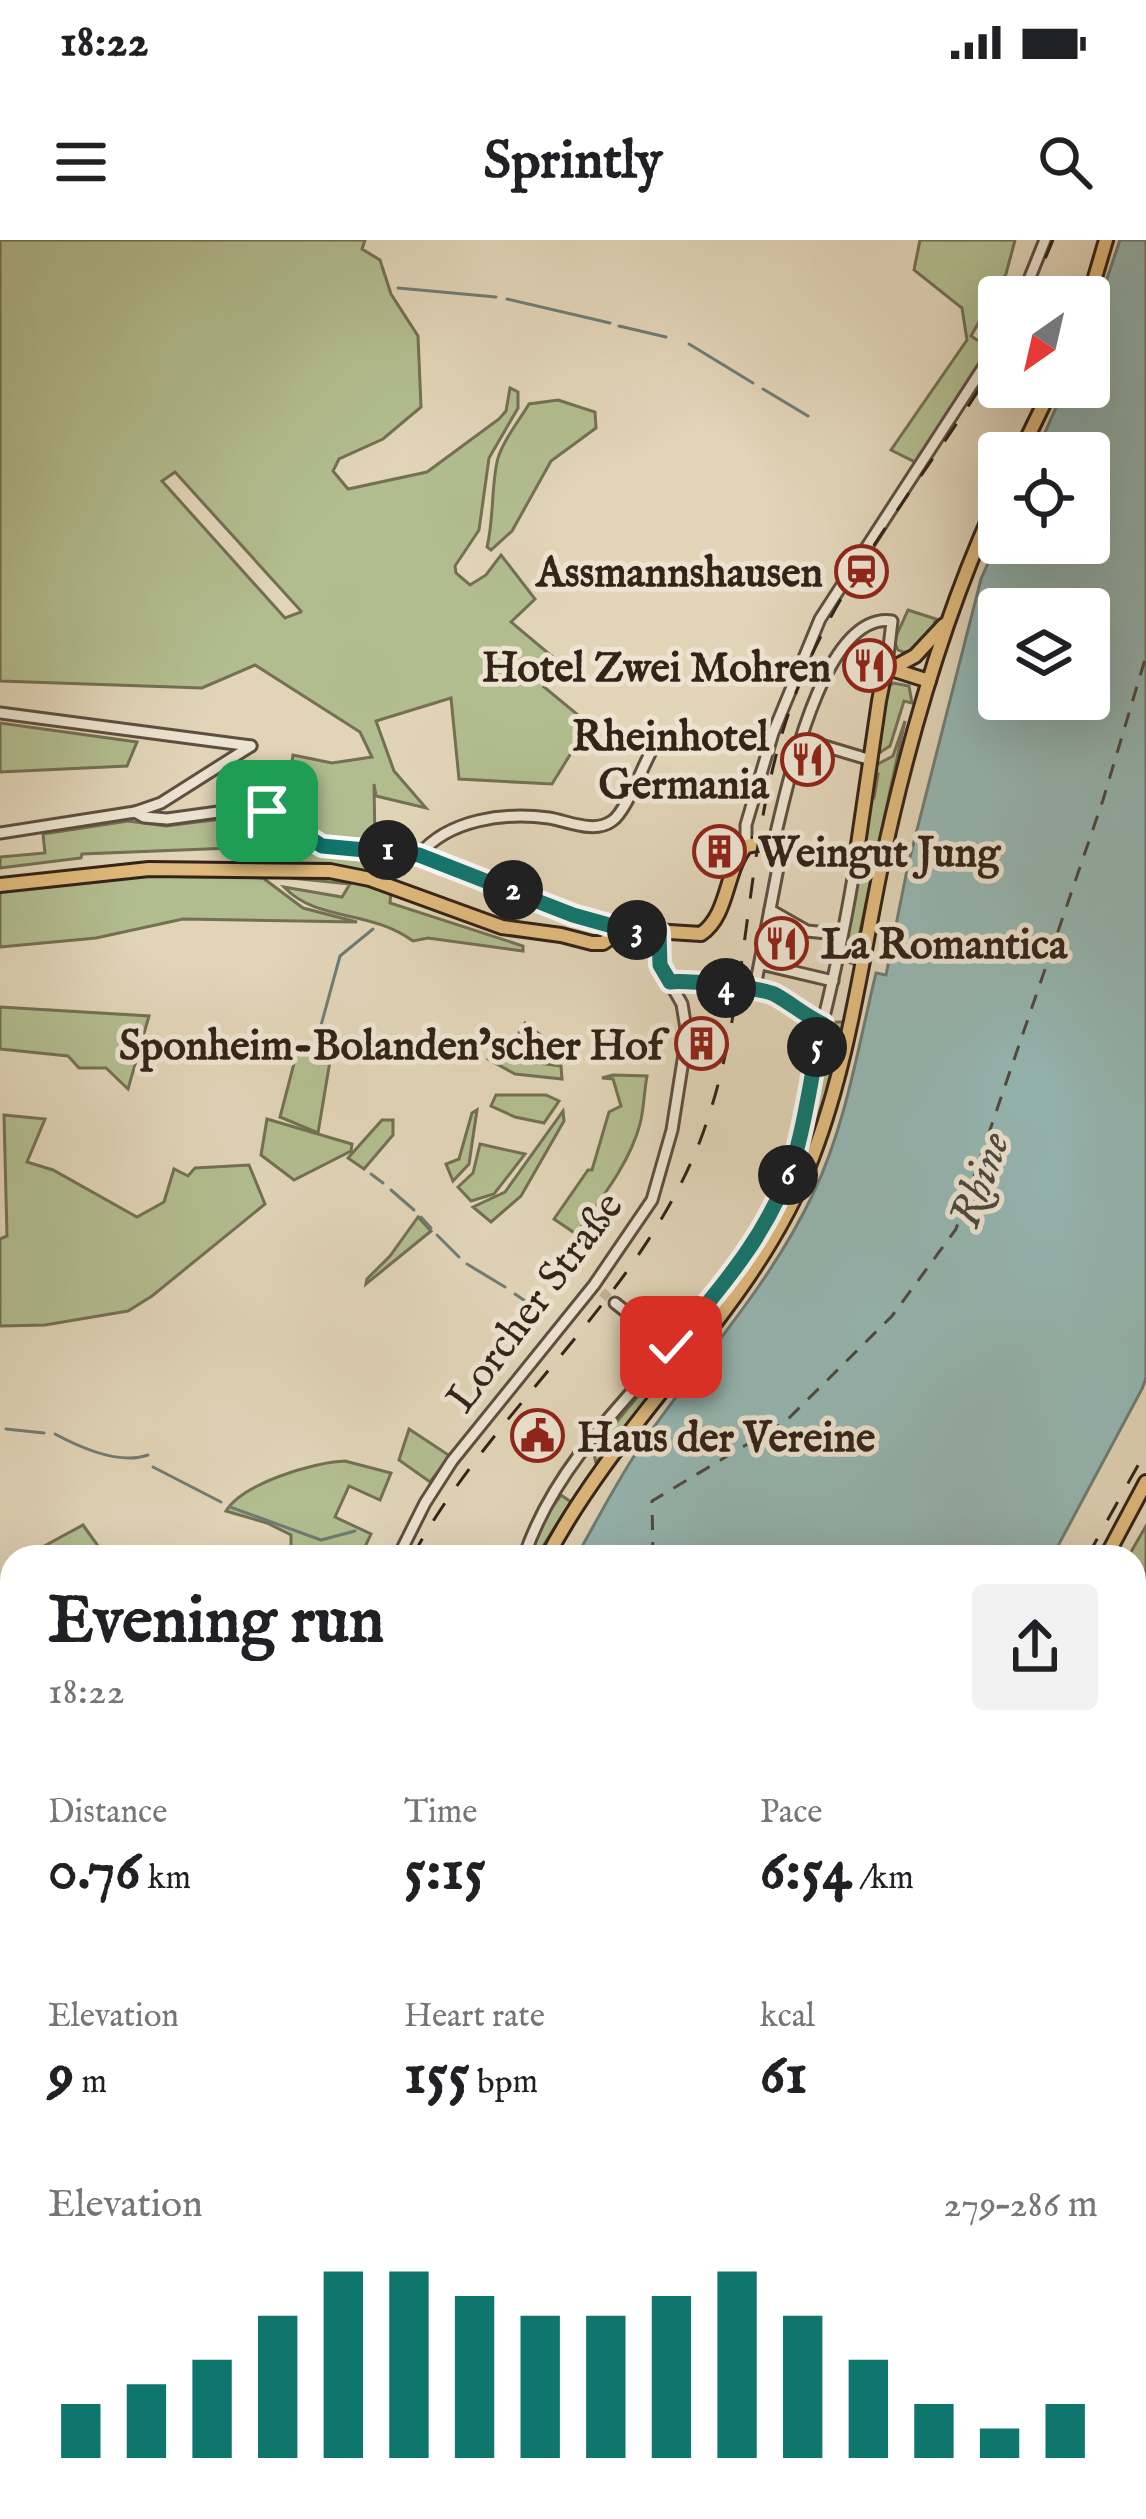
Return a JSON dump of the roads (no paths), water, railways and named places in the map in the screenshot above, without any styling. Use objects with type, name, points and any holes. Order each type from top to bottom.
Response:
[{"type":"main road","points":[[1095,276],[1106,240]]},
{"type":"main road","points":[[554,1545],[621,1441],[741,1291],[800,1189],[838,1079],[882,863],[928,682],[978,548]]},
{"type":"main road","points":[[0,884],[149,869],[329,871],[370,879],[511,928],[561,934],[592,944],[603,943],[623,929],[694,935],[710,928],[746,847],[777,846],[855,865],[883,681],[950,618]]},
{"type":"main road","points":[[908,661],[925,669],[928,682]]},
{"type":"main road","points":[[891,669],[928,682]]},
{"type":"main road","points":[[1112,1545],[1146,1482]]},
{"type":"street","points":[[1030,276],[1045,240]]},
{"type":"street","points":[[746,847],[746,825],[772,733],[820,619],[978,375]]},
{"type":"street","points":[[755,987],[781,812],[818,689],[836,657],[860,630],[880,620],[892,621],[891,669]]},
{"type":"street","points":[[0,712],[251,746],[173,797],[135,812],[0,832]]},
{"type":"street","points":[[419,855],[467,824],[496,817],[546,817],[605,825],[619,815],[653,748],[651,738]]},
{"type":"street","points":[[801,739],[871,760]]},
{"type":"street","points":[[135,812],[167,819],[261,810],[322,846],[419,855],[573,915],[623,929]]},
{"type":"street","points":[[529,1545],[540,1516],[584,1451],[740,1265],[766,1222],[796,1152],[833,981],[836,934],[855,865]]},
{"type":"street","points":[[770,910],[807,931],[836,934]]},
{"type":"street","name":"Lorcher Straße","points":[[404,1545],[452,1461],[598,1288],[652,1200],[672,1130],[687,1035],[682,1004],[660,965],[659,932]]},
{"type":"street","points":[[761,964],[833,981]]},
{"type":"street","points":[[670,982],[742,990],[755,987],[823,1024]]},
{"type":"street","points":[[615,1303],[671,1347]]},
{"type":"water","name":"Rhine","points":[[1120,240],[1146,240],[1146,1378],[1142,1389],[1058,1545],[583,1545],[636,1452],[735,1320],[796,1228],[824,1168],[850,1085],[876,973],[886,975],[908,865],[978,591],[978,720],[1110,720],[1110,588],[979,588],[988,564],[1110,564],[1110,432],[1045,432],[1056,408],[1110,408],[1108,276]]},
{"type":"waterway","points":[[398,288],[496,297]]},
{"type":"waterway","points":[[507,299],[610,323]]},
{"type":"waterway","points":[[619,326],[666,337]]},
{"type":"waterway","points":[[689,344],[753,383]]},
{"type":"waterway","points":[[763,389],[808,416]]},
{"type":"waterway","points":[[317,1040],[340,956],[373,929]]},
{"type":"waterway","points":[[371,1174],[383,1183]]},
{"type":"waterway","points":[[391,1190],[414,1210]]},
{"type":"waterway","points":[[421,1217],[431,1228]]},
{"type":"waterway","points":[[437,1235],[459,1257]]},
{"type":"waterway","points":[[467,1264],[505,1287]]},
{"type":"waterway","points":[[515,1294],[534,1307]]},
{"type":"waterway","points":[[6,1429],[44,1433]]},
{"type":"waterway","points":[[55,1434],[113,1456],[148,1455]]},
{"type":"waterway","points":[[153,1467],[221,1502]]},
{"type":"waterway","points":[[230,1507],[321,1540],[355,1531]]},
{"type":"tunnel","points":[[602,1292],[615,1303]]},
{"type":"railway","points":[[1038,276],[1053,240]]},
{"type":"railway","points":[[419,1545],[482,1452],[603,1303],[673,1198],[700,1141],[717,1087],[765,807],[794,698],[813,652],[861,565],[978,391]]},
{"type":"railway","points":[[1094,1545],[1146,1451]]},
{"type":"place","name":"Assmannshausen","points":[[862,571]]},
{"type":"place","name":"Hotel Zwei Mohren","points":[[870,666]]},
{"type":"place","name":"Rheinhotel Germania","points":[[808,759]]},
{"type":"place","name":"Weingut Jung","points":[[719,851]]},
{"type":"place","name":"La Romantica","points":[[782,943]]},
{"type":"place","name":"Sponheim-Bolanden’scher Hof","points":[[702,1044]]},
{"type":"place","name":"Haus der Vereine","points":[[538,1436]]}]
